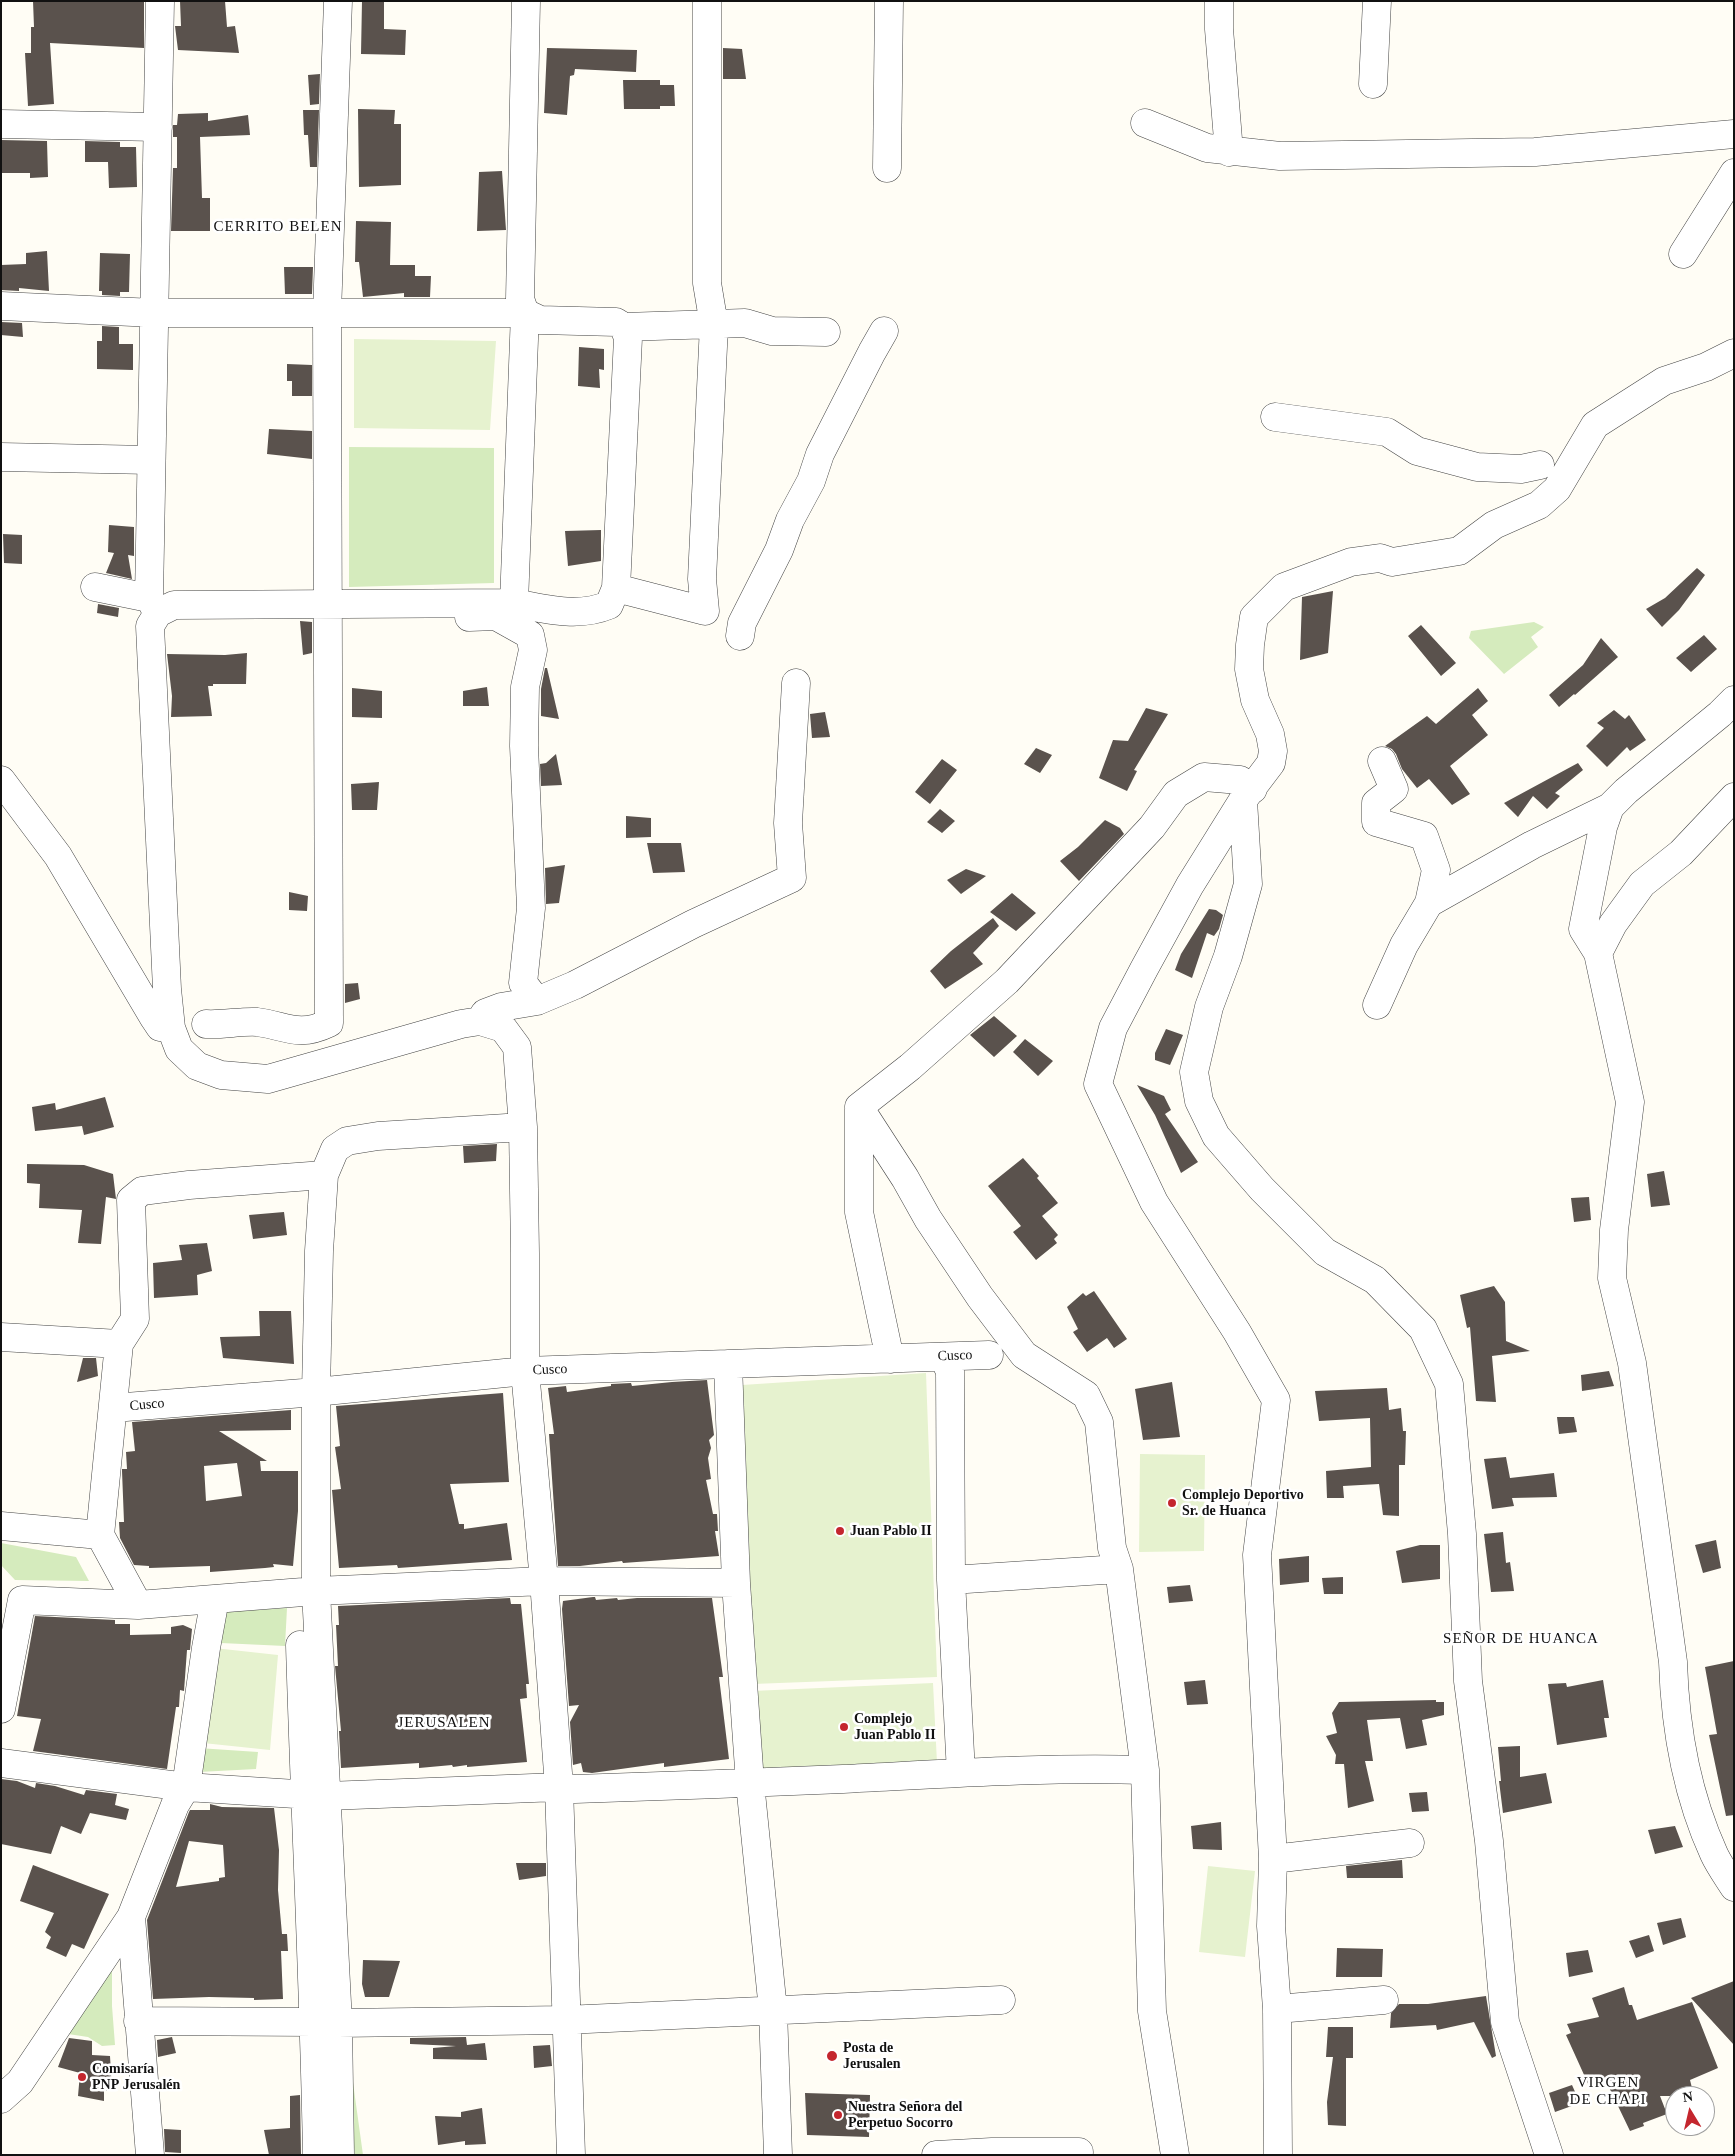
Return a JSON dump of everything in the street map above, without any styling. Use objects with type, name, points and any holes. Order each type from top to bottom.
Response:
[{"type":"street","points":[[160,1],[151,460],[153,606],[150,626],[167,988],[171,1028],[179,1049],[197,1066],[221,1075],[268,1079],[461,1024],[480,1021],[504,1028],[517,1047],[523,1127],[525,1371],[560,1787],[565,2020],[571,2155]]},
{"type":"street","points":[[206,1024],[257,1022],[290,1031],[317,1029],[329,1023],[327,313],[338,1]]},
{"type":"street","points":[[514,602],[525,313],[520,299],[526,1]]},
{"type":"street","points":[[616,588],[705,611],[702,580],[714,325],[708,283],[707,1]]},
{"type":"street","points":[[886,168],[889,1]]},
{"type":"street","points":[[1220,1],[1219,29],[1229,152]]},
{"type":"street","points":[[1373,84],[1377,1]]},
{"type":"street","points":[[1,124],[158,127]]},
{"type":"street","points":[[1145,124],[1207,148],[1229,152],[1280,156],[1535,152],[1734,134]]},
{"type":"street","points":[[1683,254],[1734,173]]},
{"type":"street","points":[[1,306],[155,313],[525,313],[540,320],[616,322],[624,327],[745,323],[772,331],[826,332]]},
{"type":"street","points":[[94,587],[153,606],[514,602],[557,611],[595,611],[609,604],[616,588],[628,338],[624,327]]},
{"type":"street","points":[[740,636],[742,623],[779,550],[790,520],[811,481],[820,454],[884,331]]},
{"type":"street","points":[[1278,2155],[1277,2009],[1271,1926],[1273,1859],[1257,1555],[1276,1400],[1237,1332],[1154,1202],[1098,1084],[1113,1028],[1190,885],[1245,790],[1271,763],[1274,751],[1270,734],[1255,700],[1249,669],[1254,617],[1284,587],[1352,562],[1380,558],[1392,562],[1459,551],[1494,525],[1539,505],[1557,489],[1595,424],[1664,381],[1706,367],[1734,353]]},
{"type":"street","points":[[1275,416],[1387,432],[1418,451],[1477,468],[1521,469],[1540,465]]},
{"type":"street","points":[[1,457],[151,460]]},
{"type":"street","points":[[461,603],[461,612],[466,616],[496,616],[530,635],[533,650],[525,687],[524,746],[531,908],[523,983],[537,1001]]},
{"type":"street","points":[[480,1021],[485,1013],[501,1007],[537,1001],[576,985],[693,924],[792,878],[788,823],[796,683]]},
{"type":"street","points":[[1428,903],[1532,845],[1610,807],[1626,791],[1720,714],[1734,700]]},
{"type":"street","points":[[1377,1005],[1404,945],[1428,903],[1436,870],[1424,836],[1376,822],[1376,803],[1394,788],[1382,761]]},
{"type":"street","points":[[859,1107],[910,1067],[1007,981],[1152,827],[1176,794],[1204,777],[1245,790]]},
{"type":"street","points":[[1,780],[58,856],[160,1027],[171,1028]]},
{"type":"street","points":[[1245,790],[1248,884],[1228,956],[1209,1007],[1194,1072],[1199,1101],[1216,1136],[1262,1190],[1325,1252],[1375,1280],[1423,1329],[1449,1384],[1462,1534],[1468,1681],[1489,1841],[1505,2022],[1549,2155]]},
{"type":"street","points":[[1598,953],[1613,924],[1642,884],[1681,853],[1734,796]]},
{"type":"street","points":[[1610,807],[1603,827],[1583,929],[1598,953],[1630,1102],[1614,1230],[1612,1278],[1632,1363],[1673,1662],[1674,1701],[1684,1758],[1700,1816],[1714,1854],[1734,1887]]},
{"type":"street","points":[[859,1107],[859,1212],[890,1359]]},
{"type":"street","points":[[859,1107],[905,1178],[928,1219],[980,1297],[1024,1355],[1086,1395],[1099,1422],[1112,1548],[1119,1569],[1145,1770],[1152,2010],[1176,2155]]},
{"type":"street","points":[[340,2155],[326,2022],[316,1795],[300,1615],[316,1591],[316,1392],[319,1250],[324,1175],[335,1149],[347,1141],[378,1136],[523,1127]]},
{"type":"street","points":[[138,1605],[100,1535],[119,1344],[135,1319],[131,1200],[142,1191],[189,1185],[324,1175]]},
{"type":"street","points":[[1,1337],[119,1344]]},
{"type":"street","name":"Cusco","points":[[113,1408],[316,1392],[525,1371],[989,1355]]},
{"type":"street","points":[[943,1357],[950,1371],[951,1580],[961,1773]]},
{"type":"street","points":[[728,1364],[736,1583],[750,1783],[773,2010],[778,2155]]},
{"type":"street","points":[[1,1526],[100,1535]]},
{"type":"street","points":[[951,1580],[1119,1569]]},
{"type":"street","points":[[1,1709],[22,1600],[138,1605],[316,1591],[544,1581],[736,1583]]},
{"type":"street","points":[[1,2098],[20,2082],[131,1917],[175,1805],[186,1787],[215,1599]]},
{"type":"street","points":[[1,1763],[186,1787],[316,1795],[560,1787],[575,1789],[961,1773],[1097,1769],[1145,1770]]},
{"type":"street","points":[[1273,1859],[1410,1843]]},
{"type":"street","points":[[131,1917],[150,2155]]},
{"type":"street","points":[[138,2021],[565,2020],[1001,2000]]},
{"type":"street","points":[[1277,2009],[1384,2000]]},
{"type":"street","points":[[317,2155],[326,2022]]},
{"type":"street","points":[[936,2155],[992,2152],[1079,2152]]},
{"type":"green space","points":[[354,339],[496,341],[490,430],[354,428]]},
{"type":"green space","points":[[349,447],[494,448],[494,583],[349,587]]},
{"type":"green space","points":[[1534,622],[1544,627],[1531,637],[1538,647],[1504,674],[1469,638],[1471,631]]},
{"type":"green space","name":"Juan Pablo II","points":[[926,1373],[937,1677],[753,1684],[742,1385]]},
{"type":"green space","name":"Complejo Deportivo Sr. de Huanca","points":[[1140,1454],[1205,1455],[1204,1551],[1139,1552]]},
{"type":"green space","points":[[1,1543],[76,1557],[89,1581],[15,1580],[1,1565]]},
{"type":"green space","points":[[287,1608],[285,1646],[221,1643],[223,1612]]},
{"type":"green space","points":[[214,1648],[278,1655],[270,1750],[203,1743]]},
{"type":"green space","name":"Complejo Juan Pablo II","points":[[933,1683],[937,1763],[755,1774],[752,1691]]},
{"type":"green space","points":[[198,1748],[258,1752],[256,1769],[199,1772]]},
{"type":"green space","points":[[1208,1866],[1255,1871],[1245,1957],[1199,1952]]},
{"type":"green space","points":[[112,1954],[112,2006],[115,2045],[102,2046],[88,2037],[68,2034]]},
{"type":"green space","points":[[346,2032],[363,2155],[355,2155],[340,2033]]},
{"type":"building","points":[[33,1],[144,1],[144,48],[50,43],[54,104],[28,106],[25,53],[31,53],[31,27],[34,27]]},
{"type":"building","points":[[180,1],[225,1],[227,27],[235,26],[239,53],[178,50],[175,26],[181,26]]},
{"type":"building","points":[[362,1],[384,1],[384,29],[406,30],[405,55],[361,54]]},
{"type":"building","points":[[547,48],[637,50],[636,72],[575,69],[574,75],[570,76],[567,115],[544,113]]},
{"type":"building","points":[[723,48],[742,49],[746,79],[723,79]]},
{"type":"building","points":[[320,74],[319,104],[310,105],[308,75]]},
{"type":"building","points":[[623,80],[660,80],[660,85],[674,85],[675,106],[660,106],[660,109],[624,109]]},
{"type":"building","points":[[358,109],[395,110],[394,124],[401,124],[401,185],[359,187]]},
{"type":"building","points":[[303,110],[319,110],[317,167],[310,167],[308,135],[304,135]]},
{"type":"building","points":[[208,113],[208,121],[248,115],[250,135],[200,137],[202,198],[210,198],[210,231],[171,231],[173,168],[177,168],[177,137],[173,137],[173,125],[177,125],[178,114]]},
{"type":"building","points":[[1,140],[47,141],[48,177],[30,178],[30,173],[1,173]]},
{"type":"building","points":[[85,141],[120,142],[120,147],[136,147],[137,187],[109,188],[108,162],[85,162]]},
{"type":"building","points":[[502,171],[506,230],[477,231],[479,172]]},
{"type":"building","points":[[356,221],[391,222],[390,265],[415,265],[415,276],[431,276],[430,297],[404,297],[404,293],[363,297],[359,262],[355,262]]},
{"type":"building","points":[[47,251],[49,291],[19,288],[19,291],[1,290],[1,265],[26,264],[26,253]]},
{"type":"building","points":[[100,253],[130,254],[129,292],[120,292],[120,296],[102,295],[102,291],[99,291]]},
{"type":"building","points":[[284,267],[313,267],[312,294],[285,294]]},
{"type":"building","points":[[1,322],[22,323],[23,337],[1,335]]},
{"type":"building","points":[[102,326],[119,327],[119,344],[133,344],[133,370],[97,369],[97,341],[102,341]]},
{"type":"building","points":[[579,347],[604,349],[604,370],[599,369],[600,388],[578,386]]},
{"type":"building","points":[[287,364],[312,365],[312,396],[292,396],[292,381],[287,381]]},
{"type":"building","points":[[269,429],[312,431],[312,459],[267,454]]},
{"type":"building","points":[[109,525],[134,527],[134,556],[128,555],[132,579],[106,573],[114,553],[108,552]]},
{"type":"building","points":[[601,530],[601,561],[568,566],[565,531]]},
{"type":"building","points":[[3,534],[22,535],[22,564],[4,563]]},
{"type":"building","points":[[1697,568],[1705,575],[1679,610],[1662,627],[1646,609],[1665,598]]},
{"type":"building","points":[[1333,591],[1328,653],[1300,660],[1302,597]]},
{"type":"building","points":[[98,604],[119,608],[118,617],[97,613]]},
{"type":"building","points":[[300,621],[312,622],[312,653],[303,655]]},
{"type":"building","points":[[1421,625],[1456,663],[1441,676],[1408,636]]},
{"type":"building","points":[[1704,635],[1717,649],[1691,672],[1676,658]]},
{"type":"building","points":[[1601,638],[1618,657],[1559,707],[1549,695],[1583,665]]},
{"type":"building","points":[[247,653],[246,684],[213,684],[213,686],[208,686],[212,716],[171,717],[172,696],[167,654],[225,655]]},
{"type":"building","points":[[545,668],[547,668],[559,719],[541,716],[541,689]]},
{"type":"building","points":[[487,687],[489,706],[463,706],[463,691]]},
{"type":"building","points":[[352,688],[382,691],[382,718],[352,717]]},
{"type":"building","points":[[1478,688],[1488,701],[1472,715],[1488,735],[1450,766],[1470,794],[1452,805],[1429,779],[1417,788],[1402,769],[1396,754],[1392,749],[1385,746],[1427,716],[1436,724]]},
{"type":"building","points":[[1146,708],[1168,714],[1134,770],[1137,771],[1127,791],[1099,778],[1113,740],[1128,741]]},
{"type":"building","points":[[1614,710],[1625,719],[1629,715],[1646,740],[1630,751],[1627,747],[1607,767],[1586,746],[1604,728],[1597,723]]},
{"type":"building","points":[[825,712],[830,737],[812,738],[810,714]]},
{"type":"building","points":[[1036,748],[1052,755],[1040,773],[1024,764]]},
{"type":"building","points":[[556,754],[562,785],[541,786],[540,764],[546,763]]},
{"type":"building","points":[[942,759],[957,770],[930,804],[915,792]]},
{"type":"building","points":[[1578,763],[1583,770],[1555,793],[1560,796],[1547,809],[1533,796],[1518,817],[1504,803]]},
{"type":"building","points":[[379,782],[377,810],[352,810],[351,784]]},
{"type":"building","points":[[940,809],[955,821],[942,833],[927,822]]},
{"type":"building","points":[[626,816],[651,818],[651,837],[626,838]]},
{"type":"building","points":[[1105,820],[1120,828],[1124,834],[1079,881],[1060,861],[1078,847]]},
{"type":"building","points":[[647,843],[681,843],[685,872],[653,873]]},
{"type":"building","points":[[565,865],[559,903],[546,904],[545,868]]},
{"type":"building","points":[[966,869],[986,876],[961,894],[947,880]]},
{"type":"building","points":[[289,892],[308,896],[307,911],[289,910]]},
{"type":"building","points":[[1012,893],[1036,913],[1016,931],[990,912]]},
{"type":"building","points":[[1209,909],[1216,910],[1223,915],[1219,929],[1214,936],[1207,933],[1192,978],[1175,970],[1181,954]]},
{"type":"building","points":[[993,918],[999,926],[973,953],[983,964],[945,989],[930,971],[951,951]]},
{"type":"building","points":[[358,983],[360,999],[345,1003],[345,984]]},
{"type":"building","points":[[994,1016],[1017,1036],[994,1057],[970,1035]]},
{"type":"building","points":[[1166,1029],[1183,1035],[1170,1065],[1155,1060],[1155,1053]]},
{"type":"building","points":[[1025,1039],[1053,1061],[1038,1076],[1013,1052]]},
{"type":"building","points":[[1137,1085],[1164,1096],[1171,1110],[1165,1114],[1198,1162],[1181,1173],[1155,1115]]},
{"type":"building","points":[[105,1097],[114,1127],[84,1135],[82,1126],[35,1131],[32,1107],[55,1103],[56,1110]]},
{"type":"building","points":[[497,1144],[496,1161],[464,1163],[463,1146]]},
{"type":"building","points":[[1023,1158],[1039,1176],[1037,1178],[1058,1203],[1042,1216],[1058,1235],[1054,1239],[1057,1243],[1036,1260],[1013,1232],[1021,1226],[988,1186]]},
{"type":"building","points":[[27,1164],[84,1165],[113,1174],[116,1199],[106,1197],[101,1244],[78,1243],[82,1210],[39,1208],[40,1184],[27,1183]]},
{"type":"building","points":[[1664,1171],[1670,1205],[1651,1207],[1647,1174]]},
{"type":"building","points":[[1589,1197],[1591,1220],[1574,1222],[1571,1198]]},
{"type":"building","points":[[284,1212],[287,1235],[253,1239],[249,1215]]},
{"type":"building","points":[[207,1243],[212,1271],[197,1275],[198,1295],[154,1298],[153,1263],[182,1260],[179,1245]]},
{"type":"building","points":[[1494,1286],[1505,1302],[1506,1341],[1530,1351],[1492,1356],[1496,1402],[1476,1401],[1470,1327],[1467,1328],[1460,1295]]},
{"type":"building","points":[[1094,1291],[1127,1339],[1114,1348],[1107,1338],[1087,1352],[1073,1332],[1078,1329],[1067,1307],[1083,1293],[1086,1296]]},
{"type":"building","points":[[259,1311],[291,1311],[294,1364],[223,1358],[220,1337],[260,1336]]},
{"type":"building","points":[[83,1358],[96,1358],[98,1376],[77,1382]]},
{"type":"building","points":[[1609,1371],[1614,1386],[1582,1391],[1581,1375]]},
{"type":"building","points":[[707,1380],[714,1435],[709,1440],[711,1448],[708,1458],[711,1479],[706,1480],[713,1514],[717,1514],[718,1531],[715,1531],[719,1556],[558,1566],[549,1434],[554,1434],[548,1388],[566,1386],[567,1392],[611,1386],[611,1384],[631,1383],[632,1386]]},
{"type":"building","points":[[1172,1382],[1180,1437],[1143,1440],[1135,1389]]},
{"type":"building","points":[[1387,1388],[1389,1410],[1401,1408],[1403,1431],[1406,1431],[1405,1465],[1399,1465],[1399,1516],[1383,1515],[1379,1484],[1343,1486],[1344,1498],[1327,1498],[1326,1471],[1371,1467],[1370,1418],[1319,1421],[1315,1391]]},
{"type":"building","points":[[503,1393],[509,1482],[450,1484],[459,1524],[464,1524],[464,1529],[507,1523],[512,1560],[398,1568],[397,1565],[339,1568],[332,1490],[341,1489],[335,1447],[340,1446],[336,1406]]},
{"type":"building","points":[[291,1410],[291,1430],[219,1431],[267,1461],[260,1461],[261,1471],[298,1471],[298,1511],[293,1566],[273,1564],[274,1567],[210,1572],[210,1566],[149,1568],[149,1566],[134,1565],[120,1538],[119,1522],[124,1522],[122,1469],[127,1469],[126,1452],[135,1451],[132,1422]],"holes":[[[237,1463],[242,1496],[206,1501],[204,1466]]]},
{"type":"building","points":[[1557,1417],[1574,1417],[1577,1432],[1559,1434]]},
{"type":"building","points":[[1506,1457],[1510,1478],[1554,1473],[1557,1497],[1512,1498],[1514,1506],[1492,1509],[1484,1459]]},
{"type":"building","points":[[1503,1532],[1506,1563],[1510,1562],[1514,1591],[1491,1592],[1484,1534]]},
{"type":"building","points":[[1716,1540],[1721,1568],[1703,1573],[1695,1545]]},
{"type":"building","points":[[1420,1545],[1440,1545],[1440,1579],[1402,1583],[1396,1551]]},
{"type":"building","points":[[1309,1556],[1309,1582],[1280,1585],[1279,1559]]},
{"type":"building","points":[[1343,1577],[1343,1594],[1324,1594],[1322,1578]]},
{"type":"building","points":[[1190,1585],[1193,1601],[1169,1603],[1167,1587]]},
{"type":"building","points":[[595,1597],[596,1600],[617,1598],[618,1600],[637,1598],[712,1598],[723,1677],[719,1677],[729,1759],[664,1767],[664,1763],[592,1773],[583,1772],[581,1763],[573,1765],[570,1722],[579,1705],[569,1706],[563,1601]]},
{"type":"building","points":[[510,1598],[511,1604],[521,1604],[529,1684],[526,1684],[527,1698],[520,1699],[527,1762],[467,1767],[467,1765],[453,1767],[452,1765],[419,1768],[419,1763],[341,1768],[339,1731],[341,1731],[335,1666],[338,1666],[336,1625],[339,1625],[338,1606]]},
{"type":"building","points":[[35,1616],[115,1620],[115,1624],[130,1624],[130,1635],[171,1634],[171,1627],[183,1625],[192,1629],[190,1650],[187,1650],[184,1691],[180,1690],[179,1707],[176,1707],[167,1769],[33,1751],[41,1719],[17,1716]]},
{"type":"building","points":[[1734,1661],[1734,1815],[1726,1816],[1709,1735],[1717,1734],[1705,1667]]},
{"type":"building","points":[[1205,1680],[1208,1704],[1187,1705],[1184,1682]]},
{"type":"building","points":[[1603,1680],[1609,1718],[1604,1718],[1607,1737],[1557,1745],[1548,1684],[1566,1683],[1567,1687]]},
{"type":"building","points":[[1436,1700],[1436,1702],[1444,1702],[1444,1715],[1422,1720],[1427,1745],[1406,1749],[1400,1718],[1367,1720],[1373,1761],[1365,1761],[1374,1801],[1348,1808],[1344,1764],[1335,1764],[1336,1755],[1326,1736],[1337,1733],[1332,1713],[1339,1702]]},
{"type":"building","points":[[1520,1746],[1520,1777],[1546,1773],[1552,1803],[1503,1813],[1499,1781],[1501,1781],[1498,1747]]},
{"type":"building","points":[[1,1779],[17,1781],[35,1788],[36,1783],[55,1786],[84,1795],[86,1790],[117,1794],[115,1805],[129,1809],[126,1820],[90,1813],[81,1834],[61,1826],[51,1854],[1,1844]]},
{"type":"building","points":[[1427,1792],[1429,1811],[1412,1812],[1409,1793]]},
{"type":"building","points":[[210,1804],[222,1807],[274,1808],[279,1850],[278,1890],[282,1934],[287,1934],[288,1951],[281,1951],[283,1999],[254,2000],[254,1998],[209,1997],[153,1999],[147,1920],[190,1810],[210,1810]],"holes":[[[189,1841],[223,1845],[225,1877],[219,1878],[219,1881],[176,1887]]]},
{"type":"building","points":[[1221,1822],[1222,1850],[1193,1849],[1191,1826]]},
{"type":"building","points":[[1675,1826],[1683,1847],[1655,1854],[1648,1830]]},
{"type":"building","points":[[1402,1860],[1403,1878],[1347,1878],[1346,1866]]},
{"type":"building","points":[[516,1863],[546,1863],[546,1876],[519,1880]]},
{"type":"building","points":[[33,1865],[109,1894],[84,1949],[72,1944],[66,1957],[46,1948],[51,1937],[45,1932],[54,1913],[20,1901]]},
{"type":"building","points":[[1681,1918],[1686,1937],[1663,1945],[1657,1923]]},
{"type":"building","points":[[1649,1935],[1654,1951],[1636,1958],[1629,1941]]},
{"type":"building","points":[[1337,1948],[1383,1949],[1382,1977],[1336,1977]]},
{"type":"building","points":[[1588,1950],[1593,1972],[1569,1977],[1566,1953]]},
{"type":"building","points":[[363,1960],[400,1961],[389,1997],[365,1997],[362,1984]]},
{"type":"building","points":[[1734,1981],[1734,2045],[1691,1998]]},
{"type":"building","points":[[1624,1987],[1629,2005],[1632,2005],[1637,2020],[1692,2002],[1718,2068],[1690,2080],[1692,2086],[1665,2086],[1665,2096],[1660,2096],[1665,2109],[1665,2115],[1643,2123],[1644,2126],[1630,2131],[1606,2081],[1590,2088],[1566,2035],[1571,2033],[1567,2024],[1599,2017],[1592,1998]]},
{"type":"building","points":[[1486,1996],[1496,2056],[1492,2058],[1474,2022],[1437,2030],[1436,2025],[1390,2028],[1391,2013],[1399,2004],[1428,2004]]},
{"type":"building","points":[[1328,2027],[1353,2027],[1353,2058],[1346,2058],[1346,2126],[1328,2125],[1327,2102],[1333,2057],[1326,2057]]},
{"type":"building","points":[[172,2037],[176,2053],[158,2057],[157,2040]]},
{"type":"building","points":[[466,2037],[467,2045],[485,2043],[487,2060],[433,2059],[433,2048],[456,2046],[410,2044],[410,2038]]},
{"type":"building","points":[[69,2038],[92,2041],[92,2055],[110,2056],[112,2090],[104,2091],[104,2101],[78,2096],[80,2073],[58,2067]]},
{"type":"building","points":[[550,2045],[552,2066],[534,2068],[533,2046]]},
{"type":"building","points":[[1572,2085],[1580,2103],[1555,2112],[1549,2093]]},
{"type":"building","name":"Nuestra Señora del Perpetuo Socorro","points":[[805,2093],[870,2095],[869,2137],[807,2135]]},
{"type":"building","points":[[300,2095],[301,2155],[269,2155],[264,2130],[290,2128],[290,2096]]},
{"type":"building","points":[[482,2108],[486,2144],[465,2145],[465,2141],[438,2145],[435,2116],[461,2117],[461,2112]]},
{"type":"building","points":[[164,2129],[181,2130],[181,2153],[165,2152]]},
{"type":"place","name":"Complejo Deportivo Sr. de Huanca","points":[[1172,1503]]},
{"type":"place","name":"Juan Pablo II","points":[[840,1531]]},
{"type":"place","name":"Complejo Juan Pablo II","points":[[844,1727]]},
{"type":"place","name":"Posta de Jerusalen","points":[[832,2056]]},
{"type":"place","name":"Comisaría PNP Jerusalén","points":[[82,2077]]},
{"type":"place","name":"Nuestra Señora del Perpetuo Socorro","points":[[838,2115]]},
{"type":"district","name":"CERRITO BELEN","points":[[278,227]]},
{"type":"district","name":"SEÑOR DE HUANCA","points":[[1521,1639]]},
{"type":"district","name":"JERUSALEN","points":[[444,1723]]},
{"type":"district","name":"VIRGEN DE CHAPI","points":[[1608,2092]]}]
